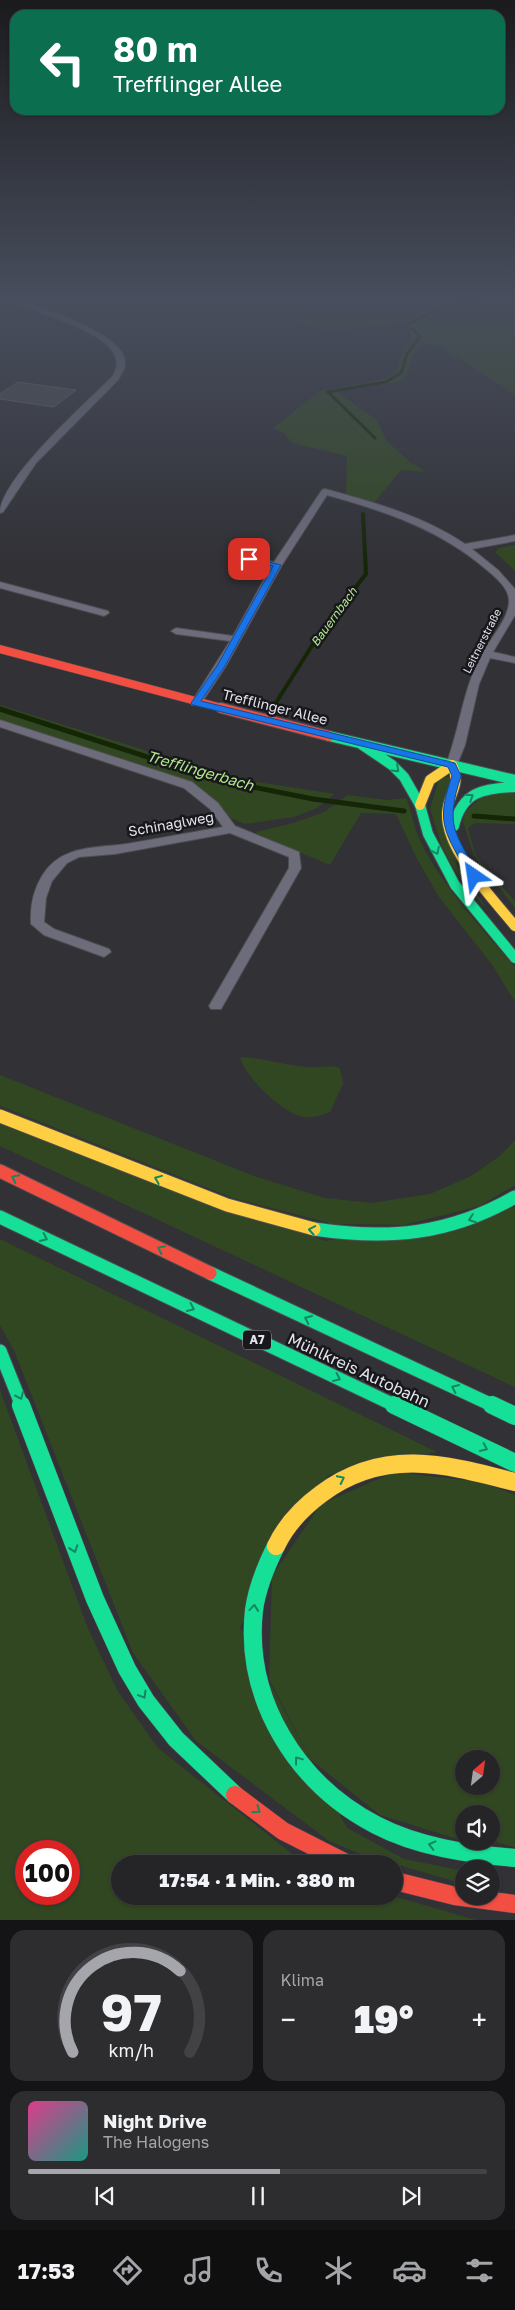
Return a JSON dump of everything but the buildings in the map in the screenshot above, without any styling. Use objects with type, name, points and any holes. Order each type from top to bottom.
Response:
[{"type":"main road","name":"Trefflinger Allee","points":[[0,649],[196,703],[515,780]]},
{"type":"main road","points":[[361,744],[392,765],[404,777],[420,805],[428,834],[455,885],[515,958]]},
{"type":"main road","points":[[420,805],[425,787],[432,775],[452,765],[456,776],[447,811],[447,824],[466,864],[491,899],[515,926]]},
{"type":"main road","points":[[454,838],[457,811],[467,797],[488,789],[515,787]]},
{"type":"main road","points":[[0,1116],[242,1212],[300,1228],[343,1236],[385,1237],[434,1231],[472,1219],[504,1205],[515,1197]]},
{"type":"main road","name":"Mühlkreis Autobahn","points":[[0,1171],[218,1277],[515,1416]]},
{"type":"main road","name":"Mühlkreis Autobahn","points":[[0,1217],[515,1462]]},
{"type":"main road","points":[[0,1351],[25,1408],[80,1566],[118,1653],[155,1714],[196,1760],[250,1806],[304,1843],[329,1855]]},
{"type":"main road","points":[[515,1482],[461,1466],[428,1462],[394,1462],[366,1468],[338,1480],[315,1496],[292,1518],[274,1545],[263,1570],[254,1605],[253,1646],[259,1684],[272,1719],[298,1762],[335,1800],[378,1828],[432,1846],[498,1858],[515,1858]]},
{"type":"main road","points":[[403,1883],[421,1889],[493,1903],[515,1904]]},
{"type":"street","points":[[0,510],[33,461],[106,388]]},
{"type":"street","name":"Leitnerstraße","points":[[277,565],[325,492],[369,503],[419,523],[465,547],[493,570],[512,593],[512,610],[487,654],[474,684],[461,740],[452,765]]},
{"type":"street","points":[[465,547],[515,538]]},
{"type":"street","points":[[196,703],[236,639],[277,565],[235,557]]},
{"type":"street","points":[[0,585],[104,613]]},
{"type":"street","points":[[176,630],[236,639]]},
{"type":"street","points":[[487,654],[515,660]]},
{"type":"street","name":"Schinaglweg","points":[[0,723],[188,785],[214,806],[231,829],[114,850],[74,855],[63,860],[55,869],[37,901],[38,924],[49,932],[104,952]]},
{"type":"street","points":[[216,1006],[295,868],[297,861],[295,855],[286,850],[231,829]]},
{"type":"green space","points":[[338,388],[364,388],[337,392],[377,420],[386,440],[410,462],[426,472],[401,470],[373,504],[346,496],[347,456],[292,443],[284,433],[273,428],[320,391]]},
{"type":"green space","points":[[504,388],[515,388],[515,395]]},
{"type":"green space","points":[[515,545],[515,571],[495,552],[499,548]]},
{"type":"green space","points":[[0,705],[170,758],[218,776],[335,794],[317,808],[294,817],[245,824],[230,818],[208,795],[192,783],[0,720]]},
{"type":"green space","points":[[449,777],[457,865],[489,912],[459,877],[442,847],[430,809],[439,778]]},
{"type":"green space","points":[[515,791],[515,824],[475,823],[468,828],[475,854],[515,901],[515,908],[474,855],[463,822],[464,813],[483,796]]},
{"type":"green space","points":[[348,795],[387,800],[406,798],[419,838],[438,872],[462,906],[515,967],[515,1002],[493,966],[439,897],[416,857],[396,814],[361,813],[330,865],[258,835],[256,832],[293,823],[324,812]]},
{"type":"green space","points":[[240,1057],[301,1066],[337,1067],[340,1068],[343,1084],[330,1112],[315,1117],[300,1116],[283,1107],[264,1092],[249,1074]]},
{"type":"green space","points":[[0,1075],[254,1176],[325,1198],[371,1203],[430,1194],[471,1176],[501,1155],[515,1140],[515,1185],[480,1206],[404,1225],[333,1224],[233,1198],[0,1106]]},
{"type":"green space","points":[[0,1124],[326,1241],[515,1207],[515,1387],[0,1146]]},
{"type":"green space","points":[[0,1239],[437,1452],[328,1475],[240,1627],[347,1828],[397,1855],[363,1855],[329,1841],[196,1741],[133,1653],[15,1353],[0,1325]]},
{"type":"green space","points":[[0,1390],[87,1626],[117,1690],[158,1748],[294,1855],[111,1855],[111,1905],[403,1905],[403,1899],[476,1920],[0,1920]]},
{"type":"green space","points":[[394,1472],[482,1482],[515,1495],[515,1847],[500,1843],[500,1805],[455,1805],[455,1838],[380,1815],[311,1760],[269,1679],[272,1576],[321,1504]]},
{"type":"green space","points":[[403,1858],[455,1869],[455,1881],[403,1866]]},
{"type":"waterway","points":[[354,388],[328,392],[375,438]]},
{"type":"waterway","name":"Bauernbach","points":[[272,709],[320,633],[366,574],[363,514]]},
{"type":"waterway","name":"Bauernbach","points":[[270,712],[273,708]]},
{"type":"waterway","name":"Trefflingerbach","points":[[0,709],[218,780],[313,799],[404,811]]},
{"type":"waterway","name":"Trefflingerbach","points":[[474,816],[515,819]]},
{"type":"traffic: fast","points":[[329,736],[515,780]]},
{"type":"traffic: fast","points":[[361,744],[392,765],[404,777],[420,805],[428,834],[455,885],[515,958]]},
{"type":"traffic: fast","points":[[454,826],[461,806],[475,794],[494,788],[515,787]]},
{"type":"traffic: fast","points":[[314,1229],[366,1235],[418,1232],[468,1220],[492,1210],[515,1197]]},
{"type":"traffic: fast","points":[[0,1217],[515,1463]]},
{"type":"traffic: fast","points":[[210,1273],[515,1416]]},
{"type":"traffic: fast","points":[[0,1351],[95,1599],[127,1669],[155,1714],[176,1739],[199,1763],[235,1795]]},
{"type":"traffic: fast","points":[[276,1546],[257,1594],[254,1611],[253,1643],[257,1676],[267,1707],[281,1736],[300,1764],[322,1788],[348,1809],[392,1832],[426,1844],[461,1852],[515,1858]]},
{"type":"traffic: slow","points":[[420,805],[430,780],[452,765],[457,776],[447,813],[454,842],[472,873],[515,926]]},
{"type":"traffic: slow","points":[[0,1116],[227,1205],[264,1217],[314,1229]]},
{"type":"traffic: slow","points":[[276,1546],[292,1521],[314,1499],[337,1481],[361,1470],[386,1464],[411,1462],[436,1464],[515,1482]]},
{"type":"traffic: jam","points":[[0,649],[329,736]]},
{"type":"traffic: jam","points":[[0,1171],[210,1273]]},
{"type":"traffic: jam","points":[[235,1795],[283,1831],[330,1855]]},
{"type":"traffic: jam","points":[[403,1883],[455,1896],[515,1904]]},
{"type":"route","points":[[249,559],[277,565],[221,666],[196,703],[452,765],[456,776],[449,800],[447,824],[466,864],[474,876]]}]
